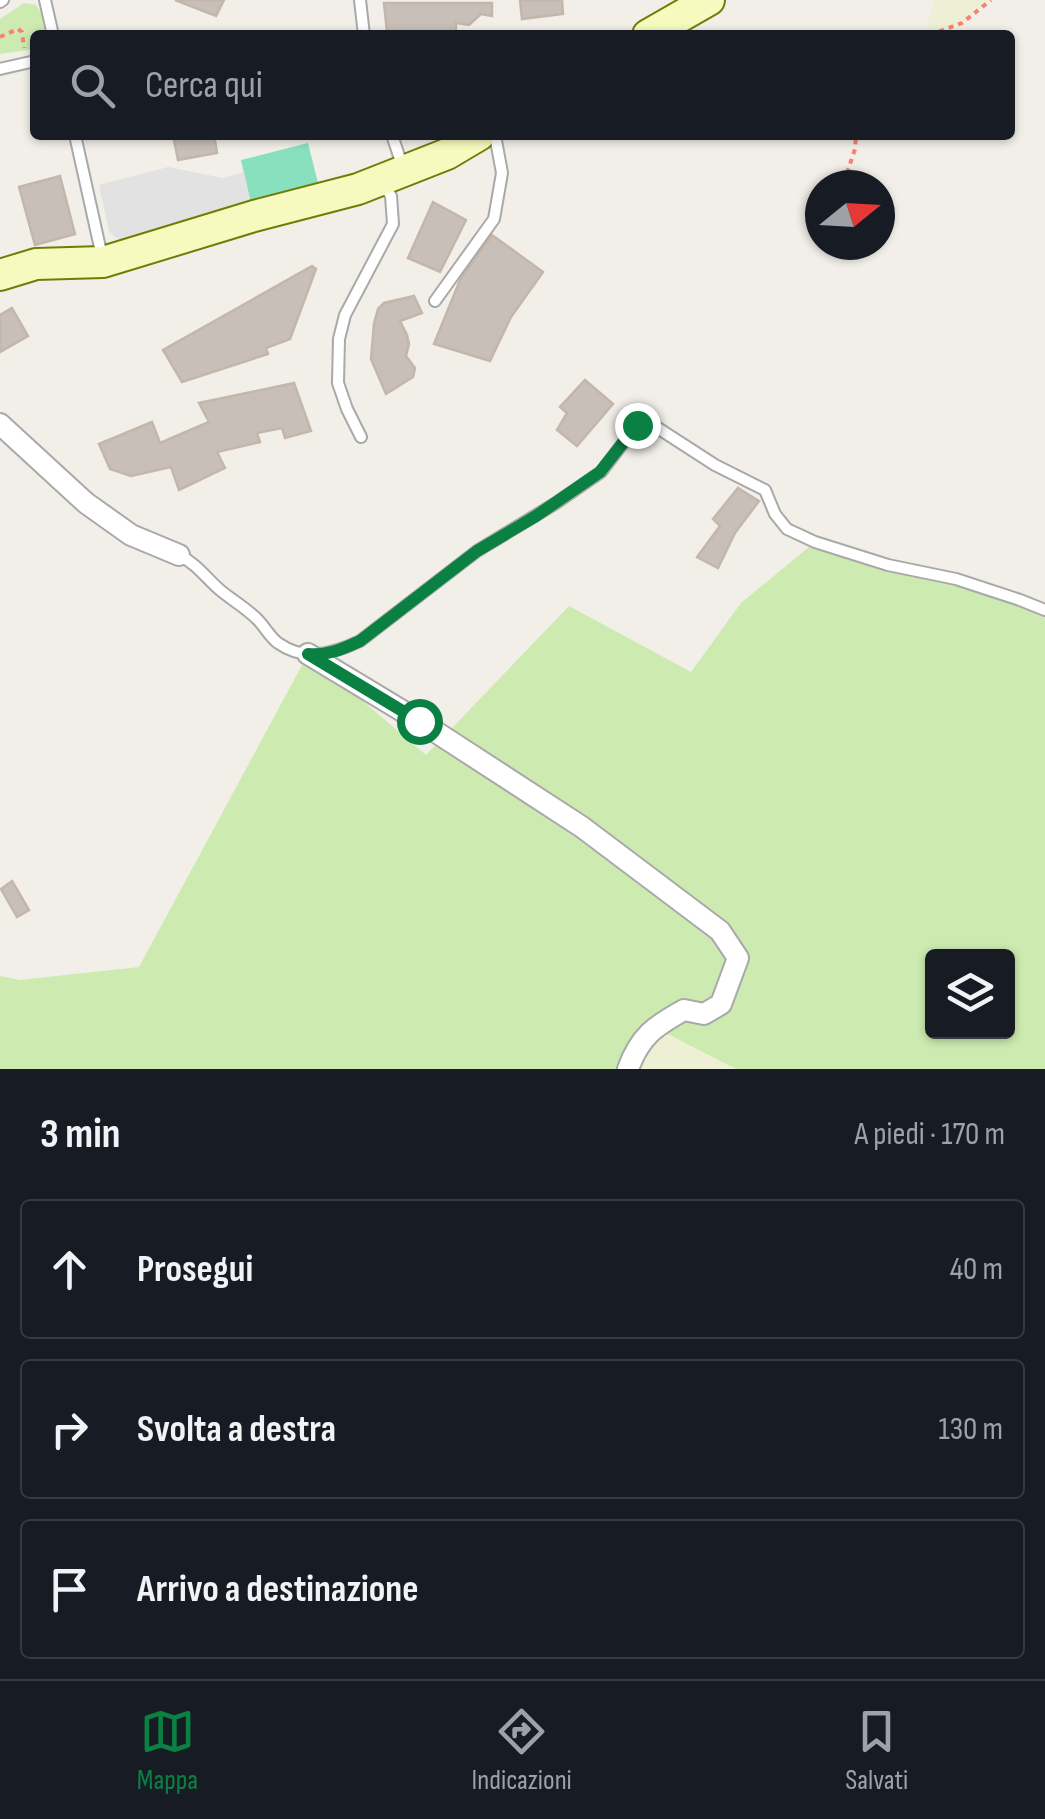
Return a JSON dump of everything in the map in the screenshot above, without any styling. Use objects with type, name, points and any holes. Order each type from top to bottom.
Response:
[{"type":"street","points":[[657,30],[709,0]]},
{"type":"street","points":[[0,275],[36,264],[103,262],[358,189],[447,154],[471,140]]},
{"type":"street","points":[[0,424],[86,503],[132,535],[179,555]]},
{"type":"street","points":[[308,654],[582,827],[720,931],[738,958],[721,1004],[704,1014],[684,1010],[654,1027],[628,1069]]},
{"type":"lane","points":[[46,0],[52,30]]},
{"type":"lane","points":[[360,0],[363,30]]},
{"type":"lane","points":[[0,68],[30,62]]},
{"type":"lane","points":[[76,140],[103,262]]},
{"type":"lane","points":[[361,437],[338,383],[339,339],[345,316],[393,224],[392,140]]},
{"type":"lane","points":[[435,301],[494,220],[502,173],[496,140]]},
{"type":"lane","points":[[179,555],[196,564],[216,587],[256,618],[276,642],[298,653],[319,656],[360,641],[477,551],[600,472],[637,425],[650,423],[714,466],[765,490],[775,514],[787,529],[888,565],[956,579],[1045,610]]},
{"type":"path","points":[[943,30],[962,23],[991,0]]},
{"type":"path","points":[[0,36],[18,28],[30,59]]},
{"type":"path","points":[[848,170],[856,140]]},
{"type":"green space","points":[[934,0],[991,0],[962,23],[926,30]]},
{"type":"green space","points":[[24,3],[36,5],[45,30],[30,30],[30,50],[0,54],[0,19]]},
{"type":"green space","points":[[308,143],[319,187],[251,204],[241,160]]},
{"type":"green space","points":[[815,542],[956,579],[1045,610],[1045,1069],[736,1069],[654,1027],[628,1069],[0,1069],[0,976],[20,980],[139,967],[308,654],[426,755],[569,606],[691,672],[741,603]]},
{"type":"green space","points":[[654,1027],[736,1069],[628,1069]]},
{"type":"shaded area","points":[[168,167],[223,178],[244,172],[251,204],[122,240],[115,237],[109,231],[99,185]]},
{"type":"building","points":[[175,0],[224,0],[216,16]]},
{"type":"building","points":[[520,0],[562,0],[563,14],[522,19]]},
{"type":"building","points":[[384,3],[492,3],[492,16],[481,14],[469,25],[456,23],[456,30],[387,30]]},
{"type":"building","points":[[174,140],[215,140],[217,153],[178,160]]},
{"type":"building","points":[[60,176],[75,234],[35,245],[19,187]]},
{"type":"building","points":[[433,202],[466,220],[440,272],[408,258]]},
{"type":"building","points":[[492,235],[543,272],[511,317],[490,361],[434,344],[460,280]]},
{"type":"building","points":[[312,266],[316,269],[290,339],[266,348],[268,354],[182,382],[163,350]]},
{"type":"building","points":[[414,296],[422,313],[400,321],[409,344],[406,356],[415,368],[413,377],[386,394],[371,359],[378,309],[384,303]]},
{"type":"building","points":[[12,308],[28,336],[0,352],[0,315]]},
{"type":"building","points":[[585,380],[613,404],[577,446],[557,430],[567,413],[560,407]]},
{"type":"building","points":[[294,383],[311,431],[285,438],[282,428],[257,433],[260,442],[217,452],[225,468],[179,490],[171,467],[131,476],[110,469],[99,444],[152,422],[160,443],[209,422],[199,403]]},
{"type":"building","points":[[738,488],[759,501],[735,533],[718,568],[697,557],[720,526],[713,519]]},
{"type":"building","points":[[12,881],[29,910],[17,917],[1,889]]},
{"type":"route","points":[[419,721],[308,654],[319,656],[360,641],[477,551],[600,472],[637,425]]}]
